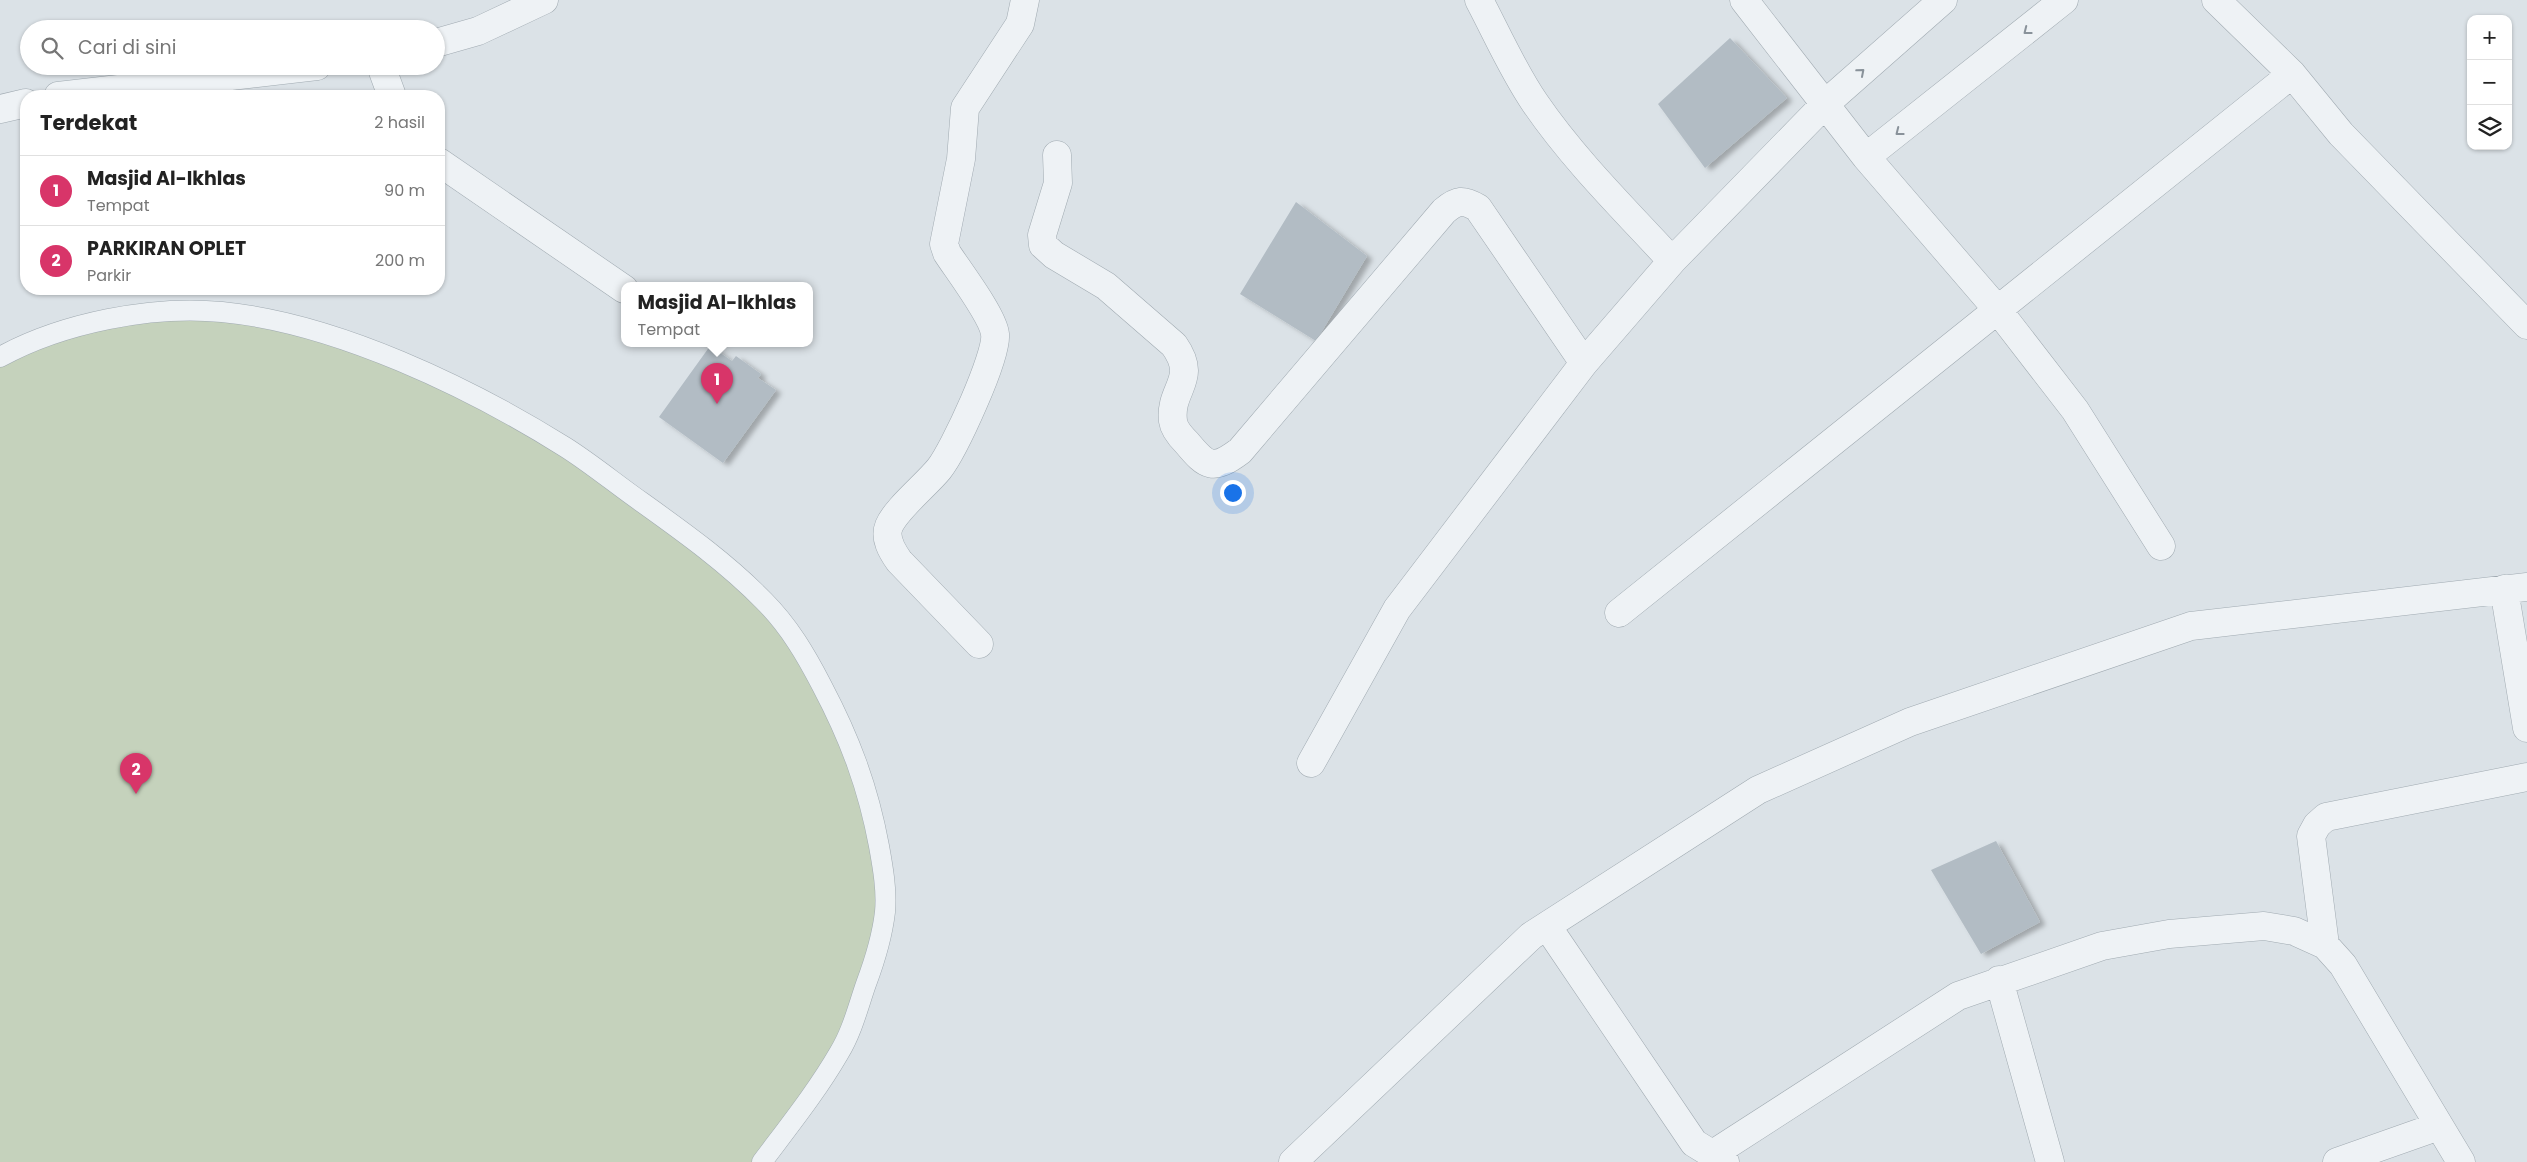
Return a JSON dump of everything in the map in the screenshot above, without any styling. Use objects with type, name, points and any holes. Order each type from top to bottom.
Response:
[{"type":"street","points":[[445,40],[478,31],[544,0]]},
{"type":"street","points":[[979,644],[899,561],[893,553],[888,537],[889,527],[894,517],[935,474],[952,449],[994,351],[995,333],[947,253],[944,244],[961,159],[965,108],[1020,24],[1025,0]]},
{"type":"street","points":[[1478,0],[1534,102],[1554,129],[1573,153],[1672,261]]},
{"type":"street","points":[[1744,0],[1866,158],[1997,308],[2079,416],[2161,546]]},
{"type":"street","points":[[1311,763],[1397,609],[1584,363],[1672,261],[1824,104],[1943,0]]},
{"type":"street","points":[[1866,158],[2064,0]]},
{"type":"street","points":[[2216,0],[2292,74],[2341,134],[2527,325]]},
{"type":"street","points":[[1620,613],[1997,308],[2292,74]]},
{"type":"street","points":[[110,90],[239,75]]},
{"type":"street","points":[[384,75],[390,90]]},
{"type":"street","points":[[0,109],[20,104]]},
{"type":"street","points":[[1057,156],[1058,183],[1042,235],[1043,245],[1054,255],[1106,286],[1174,345],[1182,356],[1186,368],[1172,414],[1173,424],[1202,461],[1212,464],[1226,462],[1240,451],[1444,211],[1455,201],[1466,201],[1478,208],[1584,363]]},
{"type":"street","points":[[445,166],[621,287]]},
{"type":"street","points":[[1293,1162],[1531,936],[1758,790],[1910,722],[2191,626],[2515,588],[2527,728]]},
{"type":"street","points":[[2325,945],[2311,836],[2317,825],[2326,817],[2527,777]]},
{"type":"street","points":[[1547,926],[1694,1143],[1719,1158],[1958,996],[1999,980],[2102,946],[2169,934],[2264,926],[2294,930],[2325,945],[2343,965],[2461,1162]]},
{"type":"street","points":[[1999,980],[2050,1162]]},
{"type":"street","points":[[2337,1162],[2440,1126]]},
{"type":"lane","points":[[0,357],[43,336],[136,314],[174,310],[220,311],[263,317],[333,335],[435,377],[512,416],[566,448],[698,543],[764,601],[801,646],[843,728],[857,761],[874,822],[883,871],[885,910],[879,948],[841,1051],[814,1092],[762,1162]]},
{"type":"green space","points":[[219,317],[332,340],[509,420],[696,547],[761,605],[796,648],[839,730],[868,814],[880,909],[846,1026],[756,1162],[0,1162],[0,362],[25,349],[138,318]]},
{"type":"building","points":[[1730,38],[1787,98],[1705,168],[1658,104]]},
{"type":"building","points":[[1296,202],[1367,256],[1316,341],[1240,294]]},
{"type":"building","points":[[709,347],[732,361],[736,356],[761,374],[758,378],[776,390],[723,463],[659,417]]},
{"type":"building","points":[[1996,841],[2040,922],[1981,954],[1931,870]]},
{"type":"place","name":"Masjid Al-Ikhlas","points":[[717,404]]},
{"type":"place","name":"PARKIRAN OPLET","points":[[136,794]]}]
